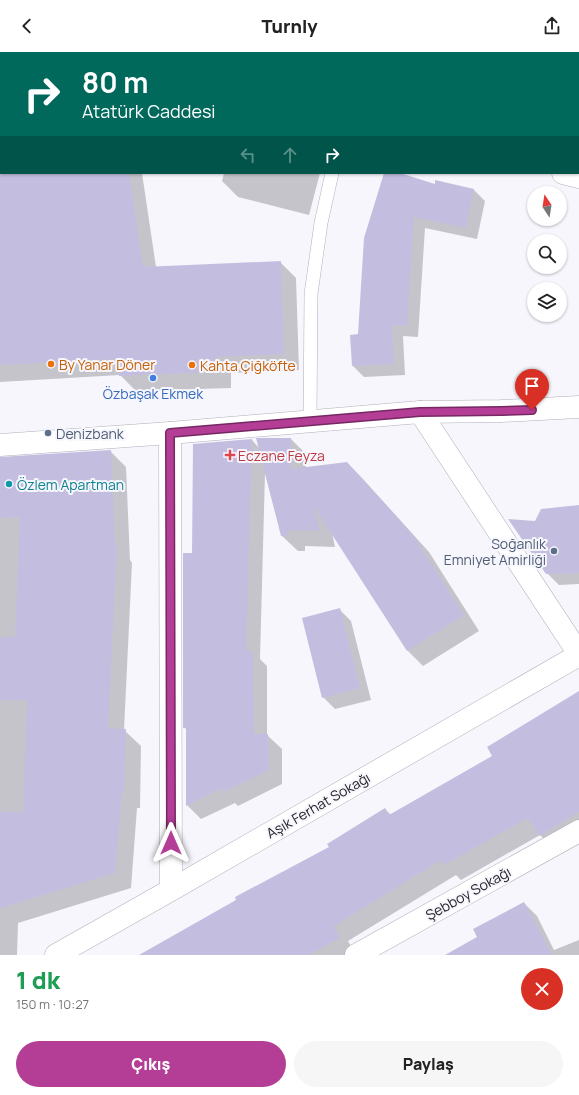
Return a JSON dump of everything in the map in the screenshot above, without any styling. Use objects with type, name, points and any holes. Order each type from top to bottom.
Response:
[{"type":"street","points":[[567,174],[579,177]]},
{"type":"street","points":[[0,445],[310,422],[420,412],[501,411],[579,407]]},
{"type":"street","name":"Aşık Ferhat Sokağı","points":[[56,955],[89,947],[171,890],[579,655],[420,412]]},
{"type":"street","points":[[170,433],[171,890]]},
{"type":"street","name":"Şebboy Sokağı","points":[[356,955],[579,831]]},
{"type":"lane","points":[[310,422],[311,294],[321,223],[332,174]]},
{"type":"building","points":[[0,174],[129,174],[143,267],[281,261],[284,354],[215,357],[216,372],[119,376],[118,359],[0,365]]},
{"type":"building","points":[[384,174],[403,174],[435,184],[435,180],[474,189],[466,228],[414,217],[407,326],[392,325],[394,364],[352,366],[350,335],[358,334],[364,238]]},
{"type":"building","points":[[256,438],[291,438],[290,469],[347,462],[413,535],[464,615],[407,651],[313,505],[320,531],[289,530],[289,535],[281,536]]},
{"type":"building","points":[[252,439],[246,651],[253,651],[254,734],[268,734],[269,770],[223,792],[222,788],[186,806],[186,728],[183,728],[183,553],[192,553],[193,444]]},
{"type":"building","points":[[111,450],[115,546],[117,546],[108,728],[126,729],[124,792],[122,792],[115,873],[0,908],[0,812],[23,812],[27,700],[0,700],[0,637],[15,637],[20,517],[0,518],[0,457]]},
{"type":"building","name":"Soğanlık Emniyet Amirliği","points":[[579,505],[579,573],[546,574],[508,519],[535,521],[541,509]]},
{"type":"building","points":[[340,608],[360,688],[322,698],[302,618]]},
{"type":"building","points":[[579,691],[579,812],[539,836],[528,818],[444,865],[441,860],[334,926],[340,938],[308,955],[139,955],[236,900],[235,897],[329,847],[327,844],[385,808],[389,815],[492,756],[487,747]]},
{"type":"building","points":[[524,902],[552,955],[445,955],[477,937],[473,929]]},
{"type":"place","name":"By Yanar Döner","points":[[51,364]]},
{"type":"place","name":"Kahta Çiğköfte","points":[[192,365]]},
{"type":"place","name":"Özbaşak Ekmek","points":[[153,378]]},
{"type":"place","name":"Denizbank","points":[[48,433]]},
{"type":"place","name":"Eczane Feyza","points":[[230,455]]},
{"type":"place","name":"Özlem Apartman","points":[[9,484]]},
{"type":"place","name":"Soğanlık Emniyet Amirliği","points":[[554,551]]},
{"type":"route","points":[[171,843],[170,433],[420,412],[532,410]]}]
